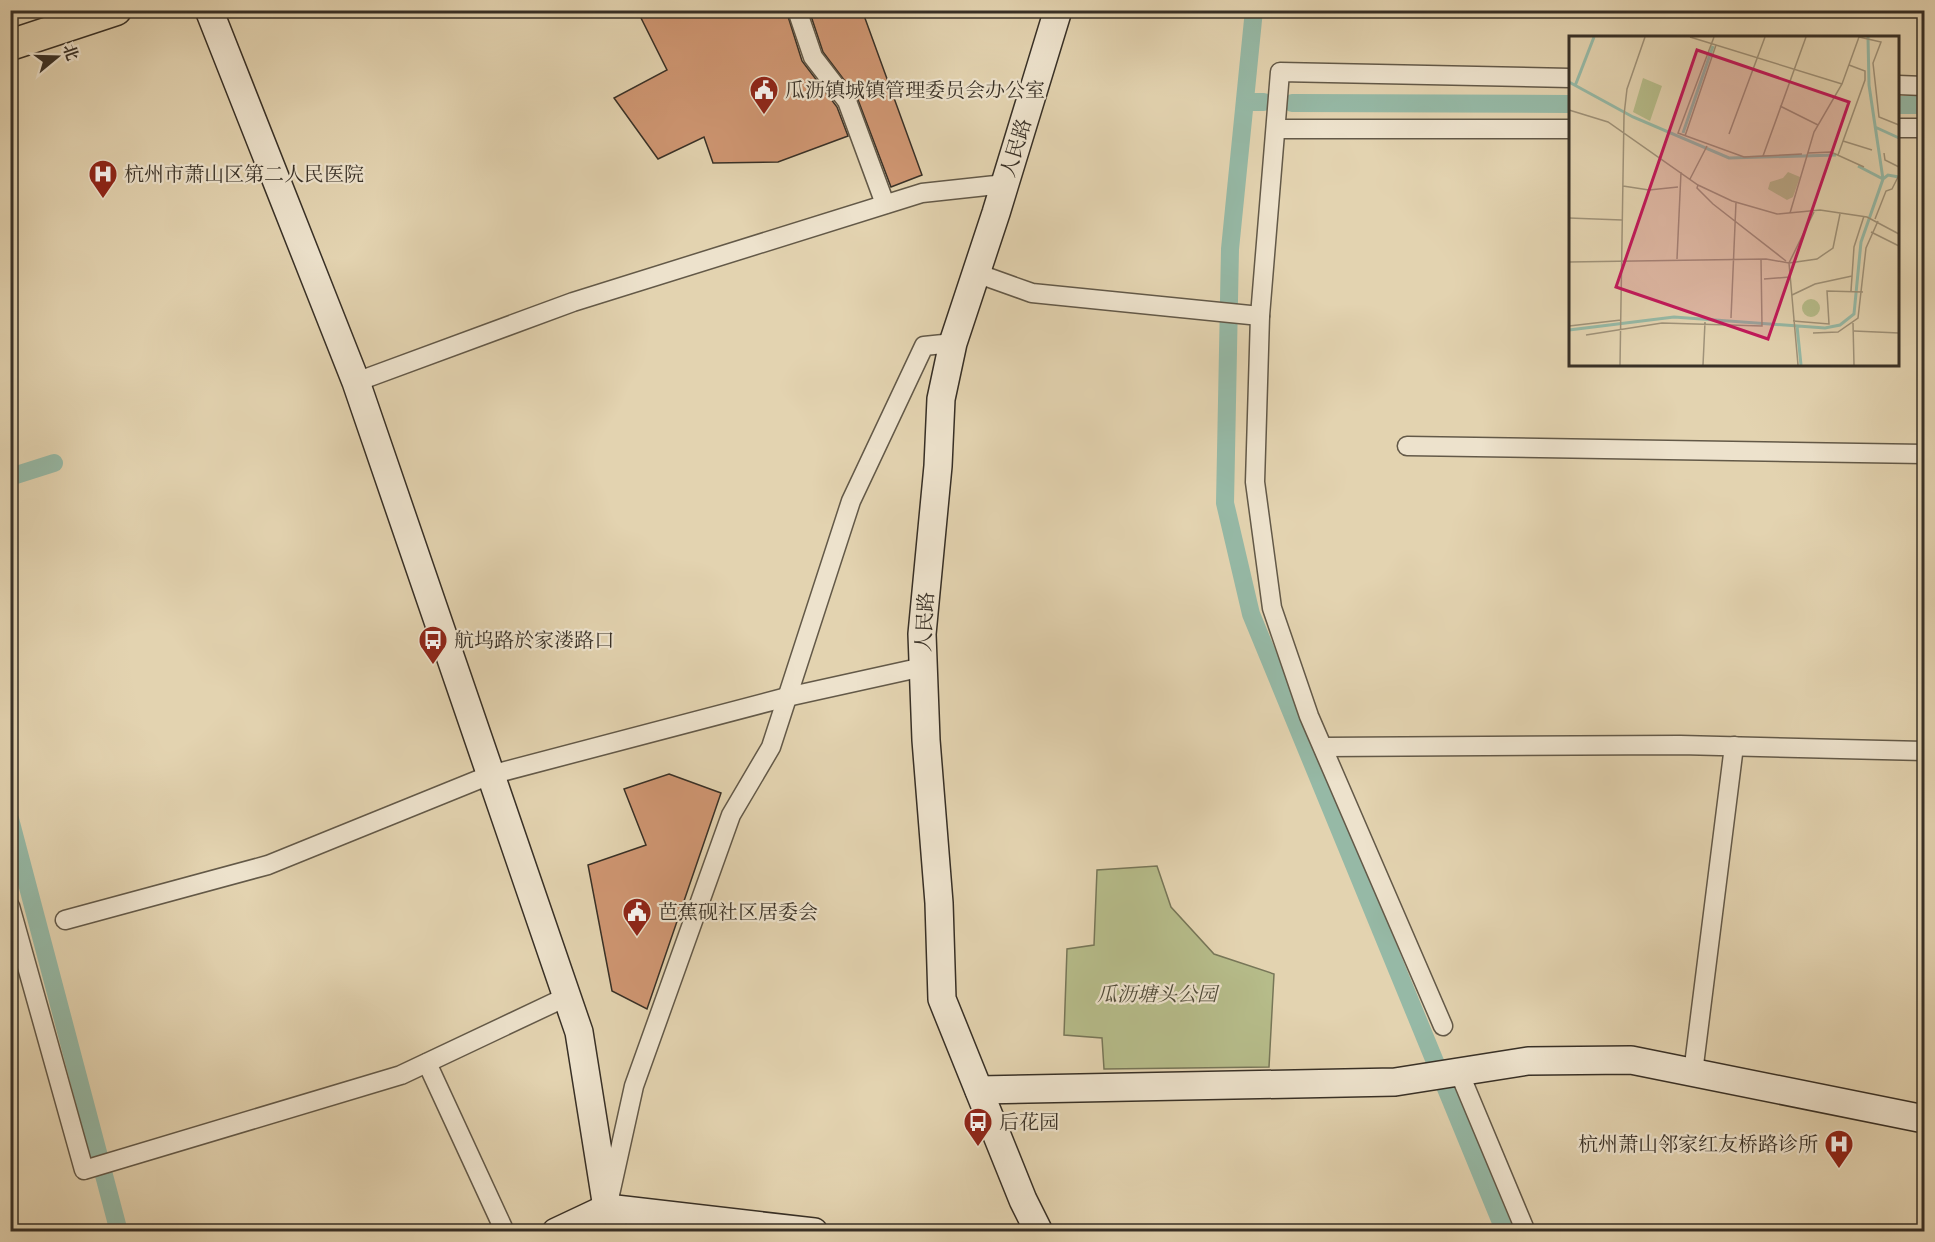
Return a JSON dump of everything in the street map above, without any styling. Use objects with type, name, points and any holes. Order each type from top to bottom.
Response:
[{"type":"main road","points":[[10,45],[116,10]]},
{"type":"street","points":[[209,10],[356,382],[579,1032],[607,1208],[620,1232]]},
{"type":"street","points":[[797,10],[813,57],[847,101],[885,204]]},
{"type":"street","name":"人民路","points":[[1039,1232],[1023,1200],[942,999],[939,903],[926,740],[922,634],[938,466],[941,399],[953,343],[1058,10]]},
{"type":"street","points":[[1443,1026],[1309,716],[1272,608],[1256,482],[1259,316],[1280,72],[1569,78]]},
{"type":"street","points":[[1899,85],[1924,86]]},
{"type":"street","points":[[1899,128],[1924,128]]},
{"type":"street","points":[[1276,129],[1569,129]]},
{"type":"street","points":[[356,382],[573,302],[885,204],[922,193],[1005,184]]},
{"type":"street","points":[[976,273],[1032,293],[1259,316]]},
{"type":"street","points":[[607,1208],[634,1086],[731,815],[771,747],[851,501],[924,346],[953,343]]},
{"type":"street","points":[[1407,446],[1924,454]]},
{"type":"street","points":[[65,920],[268,865],[490,775],[787,697],[923,667]]},
{"type":"street","points":[[1323,747],[1680,745],[1924,751]]},
{"type":"street","points":[[1693,1073],[1734,746]]},
{"type":"street","points":[[10,906],[84,1170],[401,1075],[566,997]]},
{"type":"street","points":[[979,1090],[1403,1081],[1528,1061],[1631,1060],[1924,1119]]},
{"type":"street","points":[[427,1063],[505,1232]]},
{"type":"street","points":[[1468,1070],[1526,1232]]},
{"type":"street","points":[[555,1232],[607,1208],[814,1232]]},
{"type":"green space","name":"瓜沥塘头公园","points":[[1157,866],[1171,907],[1214,954],[1274,974],[1269,1067],[1104,1069],[1102,1038],[1064,1035],[1067,949],[1094,945],[1097,870]]},
{"type":"building","name":"瓜沥镇城镇管理委员会办公室","points":[[637,10],[786,10],[802,61],[837,107],[848,136],[778,162],[713,163],[704,137],[658,159],[614,98],[667,70]]},
{"type":"building","points":[[809,10],[862,10],[922,175],[891,187],[857,97],[823,52]]},
{"type":"building","name":"芭蕉砚社区居委会","points":[[669,774],[721,793],[647,1009],[612,991],[588,865],[646,845],[624,789]]},
{"type":"waterway","points":[[1254,10],[1230,249],[1225,503],[1251,614],[1505,1232]]},
{"type":"waterway","points":[[1245,102],[1264,102]]},
{"type":"waterway","points":[[1292,103],[1569,104]]},
{"type":"waterway","points":[[1899,105],[1924,105]]},
{"type":"waterway","points":[[10,477],[54,463]]},
{"type":"waterway","points":[[10,819],[119,1232]]},
{"type":"place","name":"瓜沥镇城镇管理委员会办公室","points":[[764,116]]},
{"type":"place","name":"杭州市萧山区第二人民医院","points":[[103,200]]},
{"type":"place","name":"航坞路於家溇路口","points":[[433,666]]},
{"type":"place","name":"芭蕉砚社区居委会","points":[[637,938]]},
{"type":"place","name":"后花园","points":[[978,1148]]},
{"type":"place","name":"杭州萧山邻家红友桥路诊所","points":[[1839,1170]]}]
